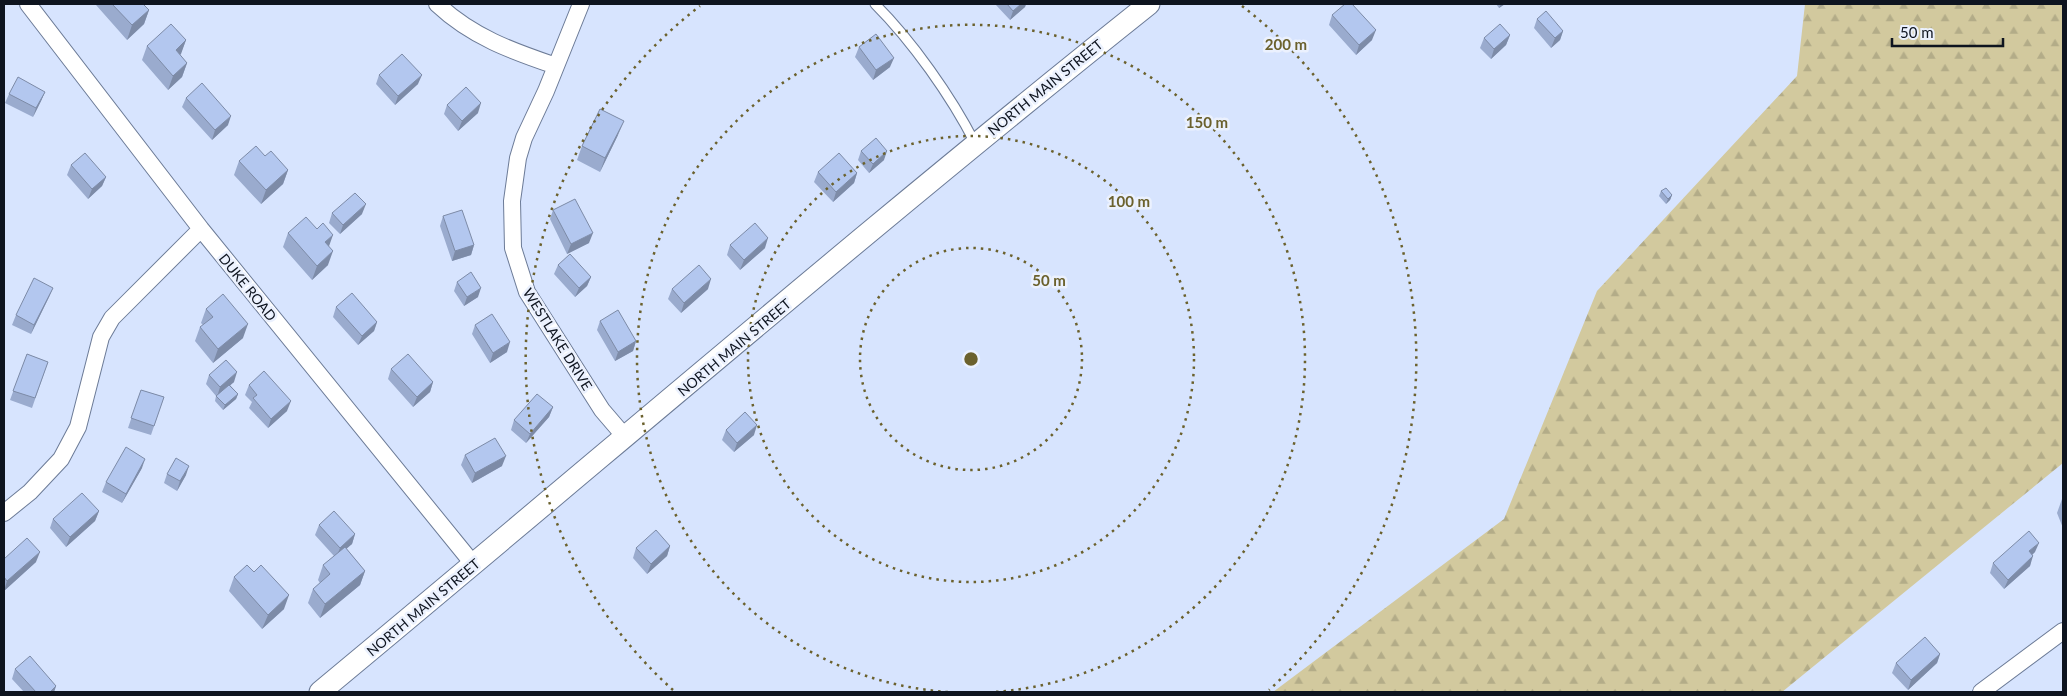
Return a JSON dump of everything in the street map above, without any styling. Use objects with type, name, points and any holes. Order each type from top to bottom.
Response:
[{"type":"street","name":"DUKE ROAD","points":[[28,4],[202,229],[474,565]]},
{"type":"street","points":[[437,4],[451,17],[488,41],[556,66]]},
{"type":"street","name":"WESTLAKE DRIVE","points":[[581,4],[524,138],[518,158],[512,201],[512,248],[527,292],[602,410],[626,438]]},
{"type":"street","name":"NORTH MAIN STREET","points":[[320,692],[626,438],[975,143],[1149,4]]},
{"type":"street","points":[[4,514],[30,492],[61,460],[78,427],[101,337],[112,318],[202,229]]},
{"type":"street","points":[[1981,692],[2063,630]]},
{"type":"lane","points":[[875,4],[897,26],[964,122],[975,143]]},
{"type":"green space","points":[[1805,4],[2063,4],[2063,463],[1782,692],[1273,692],[1504,519],[1597,291],[1797,76]]},
{"type":"building","points":[[112,4],[143,4],[149,10],[132,25]]},
{"type":"building","points":[[1007,4],[1021,4],[1013,11]]},
{"type":"building","points":[[1345,4],[1352,4],[1376,30],[1359,45],[1332,15]]},
{"type":"building","points":[[1546,11],[1563,31],[1555,38],[1537,19]]},
{"type":"building","points":[[171,24],[186,40],[176,50],[187,63],[173,76],[147,46]]},
{"type":"building","points":[[1500,24],[1510,35],[1494,49],[1484,38]]},
{"type":"building","points":[[876,34],[894,58],[876,70],[859,47]]},
{"type":"building","points":[[402,54],[422,75],[398,96],[379,75]]},
{"type":"building","points":[[18,77],[45,92],[36,108],[9,94]]},
{"type":"building","points":[[202,83],[231,116],[215,130],[186,98]]},
{"type":"building","points":[[466,87],[481,103],[462,121],[447,105]]},
{"type":"building","points":[[600,109],[624,121],[605,158],[582,146]]},
{"type":"building","points":[[876,138],[887,151],[873,164],[861,151]]},
{"type":"building","points":[[256,146],[265,156],[271,151],[288,170],[266,190],[239,161]]},
{"type":"building","points":[[85,153],[106,177],[92,189],[71,165]]},
{"type":"building","points":[[839,153],[857,173],[836,192],[818,172]]},
{"type":"building","points":[[1666,188],[1672,195],[1668,199],[1661,191]]},
{"type":"building","points":[[355,193],[366,204],[343,225],[332,213]]},
{"type":"building","points":[[575,199],[593,233],[571,244],[553,210]]},
{"type":"building","points":[[462,210],[474,245],[455,251],[443,216]]},
{"type":"building","points":[[306,217],[317,229],[323,223],[333,235],[325,242],[333,251],[317,266],[288,233]]},
{"type":"building","points":[[755,223],[768,238],[744,260],[730,245]]},
{"type":"building","points":[[570,254],[591,277],[579,288],[558,265]]},
{"type":"building","points":[[699,265],[711,279],[684,303],[672,289]]},
{"type":"building","points":[[471,272],[481,288],[467,297],[457,282]]},
{"type":"building","points":[[34,278],[53,288],[34,325],[16,315]]},
{"type":"building","points":[[352,293],[377,322],[362,336],[336,307]]},
{"type":"building","points":[[223,294],[248,324],[218,349],[200,327],[213,317],[206,309]]},
{"type":"building","points":[[618,310],[636,341],[618,352],[600,321]]},
{"type":"building","points":[[492,314],[510,342],[493,353],[475,325]]},
{"type":"building","points":[[27,354],[48,362],[35,398],[13,391]]},
{"type":"building","points":[[408,354],[433,382],[417,397],[391,369]]},
{"type":"building","points":[[226,360],[237,372],[220,387],[209,375]]},
{"type":"building","points":[[264,371],[291,401],[271,419],[253,398],[257,395],[249,385]]},
{"type":"building","points":[[229,385],[238,394],[225,405],[216,396]]},
{"type":"building","points":[[141,390],[164,397],[154,426],[131,418]]},
{"type":"building","points":[[537,394],[553,407],[530,434],[514,420]]},
{"type":"building","points":[[745,412],[757,425],[737,443],[726,430]]},
{"type":"building","points":[[495,438],[506,456],[475,473],[465,455]]},
{"type":"building","points":[[126,447],[145,459],[126,494],[106,482]]},
{"type":"building","points":[[176,458],[189,466],[180,481],[167,474]]},
{"type":"building","points":[[82,493],[99,511],[70,537],[53,519]]},
{"type":"building","points":[[334,511],[355,534],[340,548],[319,525]]},
{"type":"building","points":[[656,530],[670,546],[651,564],[636,548]]},
{"type":"building","points":[[2029,531],[2039,543],[2029,551],[2033,556],[2008,580],[1993,563]]},
{"type":"building","points":[[27,538],[40,552],[7,581],[4,577],[4,559]]},
{"type":"building","points":[[345,547],[365,571],[325,604],[313,589],[330,574],[323,565]]},
{"type":"building","points":[[247,565],[254,572],[261,565],[289,595],[268,615],[234,577]]},
{"type":"building","points":[[1925,637],[1940,654],[1911,680],[1896,663]]},
{"type":"building","points":[[30,656],[56,686],[50,692],[36,692],[15,669]]}]
